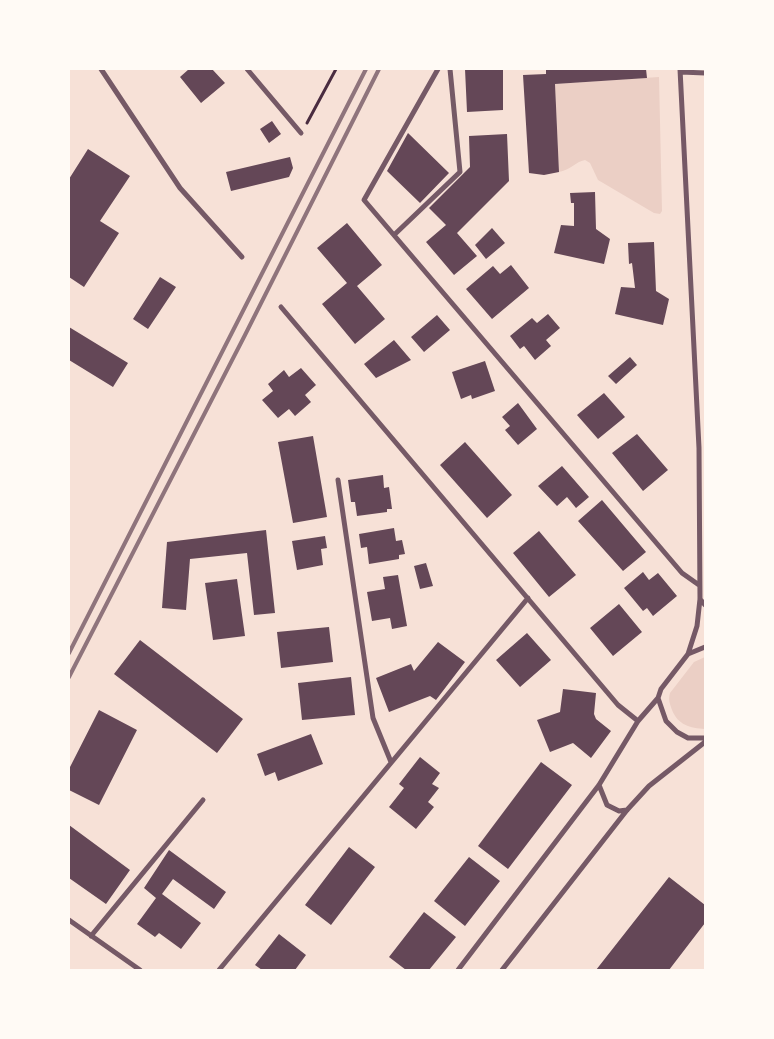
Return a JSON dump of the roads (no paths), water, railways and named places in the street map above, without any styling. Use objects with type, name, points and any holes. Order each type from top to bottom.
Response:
[{"type":"street","points":[[101,69],[180,188],[242,257]]},
{"type":"street","points":[[247,69],[302,134]]},
{"type":"street","points":[[438,69],[364,200],[682,573],[699,586]]},
{"type":"street","points":[[394,235],[460,172],[450,69]]},
{"type":"street","points":[[458,970],[599,785],[638,721],[658,698],[661,689],[688,654],[697,626],[700,599],[702,449],[680,70],[705,73]]},
{"type":"street","points":[[280,306],[618,704],[638,721]]},
{"type":"street","points":[[338,480],[374,718],[391,762]]},
{"type":"street","points":[[219,970],[528,598]]},
{"type":"street","points":[[700,599],[705,605]]},
{"type":"street","points":[[688,654],[705,647]]},
{"type":"street","points":[[658,698],[666,721],[677,732],[688,738],[705,738]]},
{"type":"street","points":[[502,970],[627,810],[649,786],[705,742]]},
{"type":"street","points":[[599,785],[607,804],[619,811],[627,810]]},
{"type":"street","points":[[91,936],[203,800]]},
{"type":"street","points":[[69,920],[140,970]]},
{"type":"railway","points":[[69,653],[366,69]]},
{"type":"railway","points":[[69,677],[379,69]]}]
